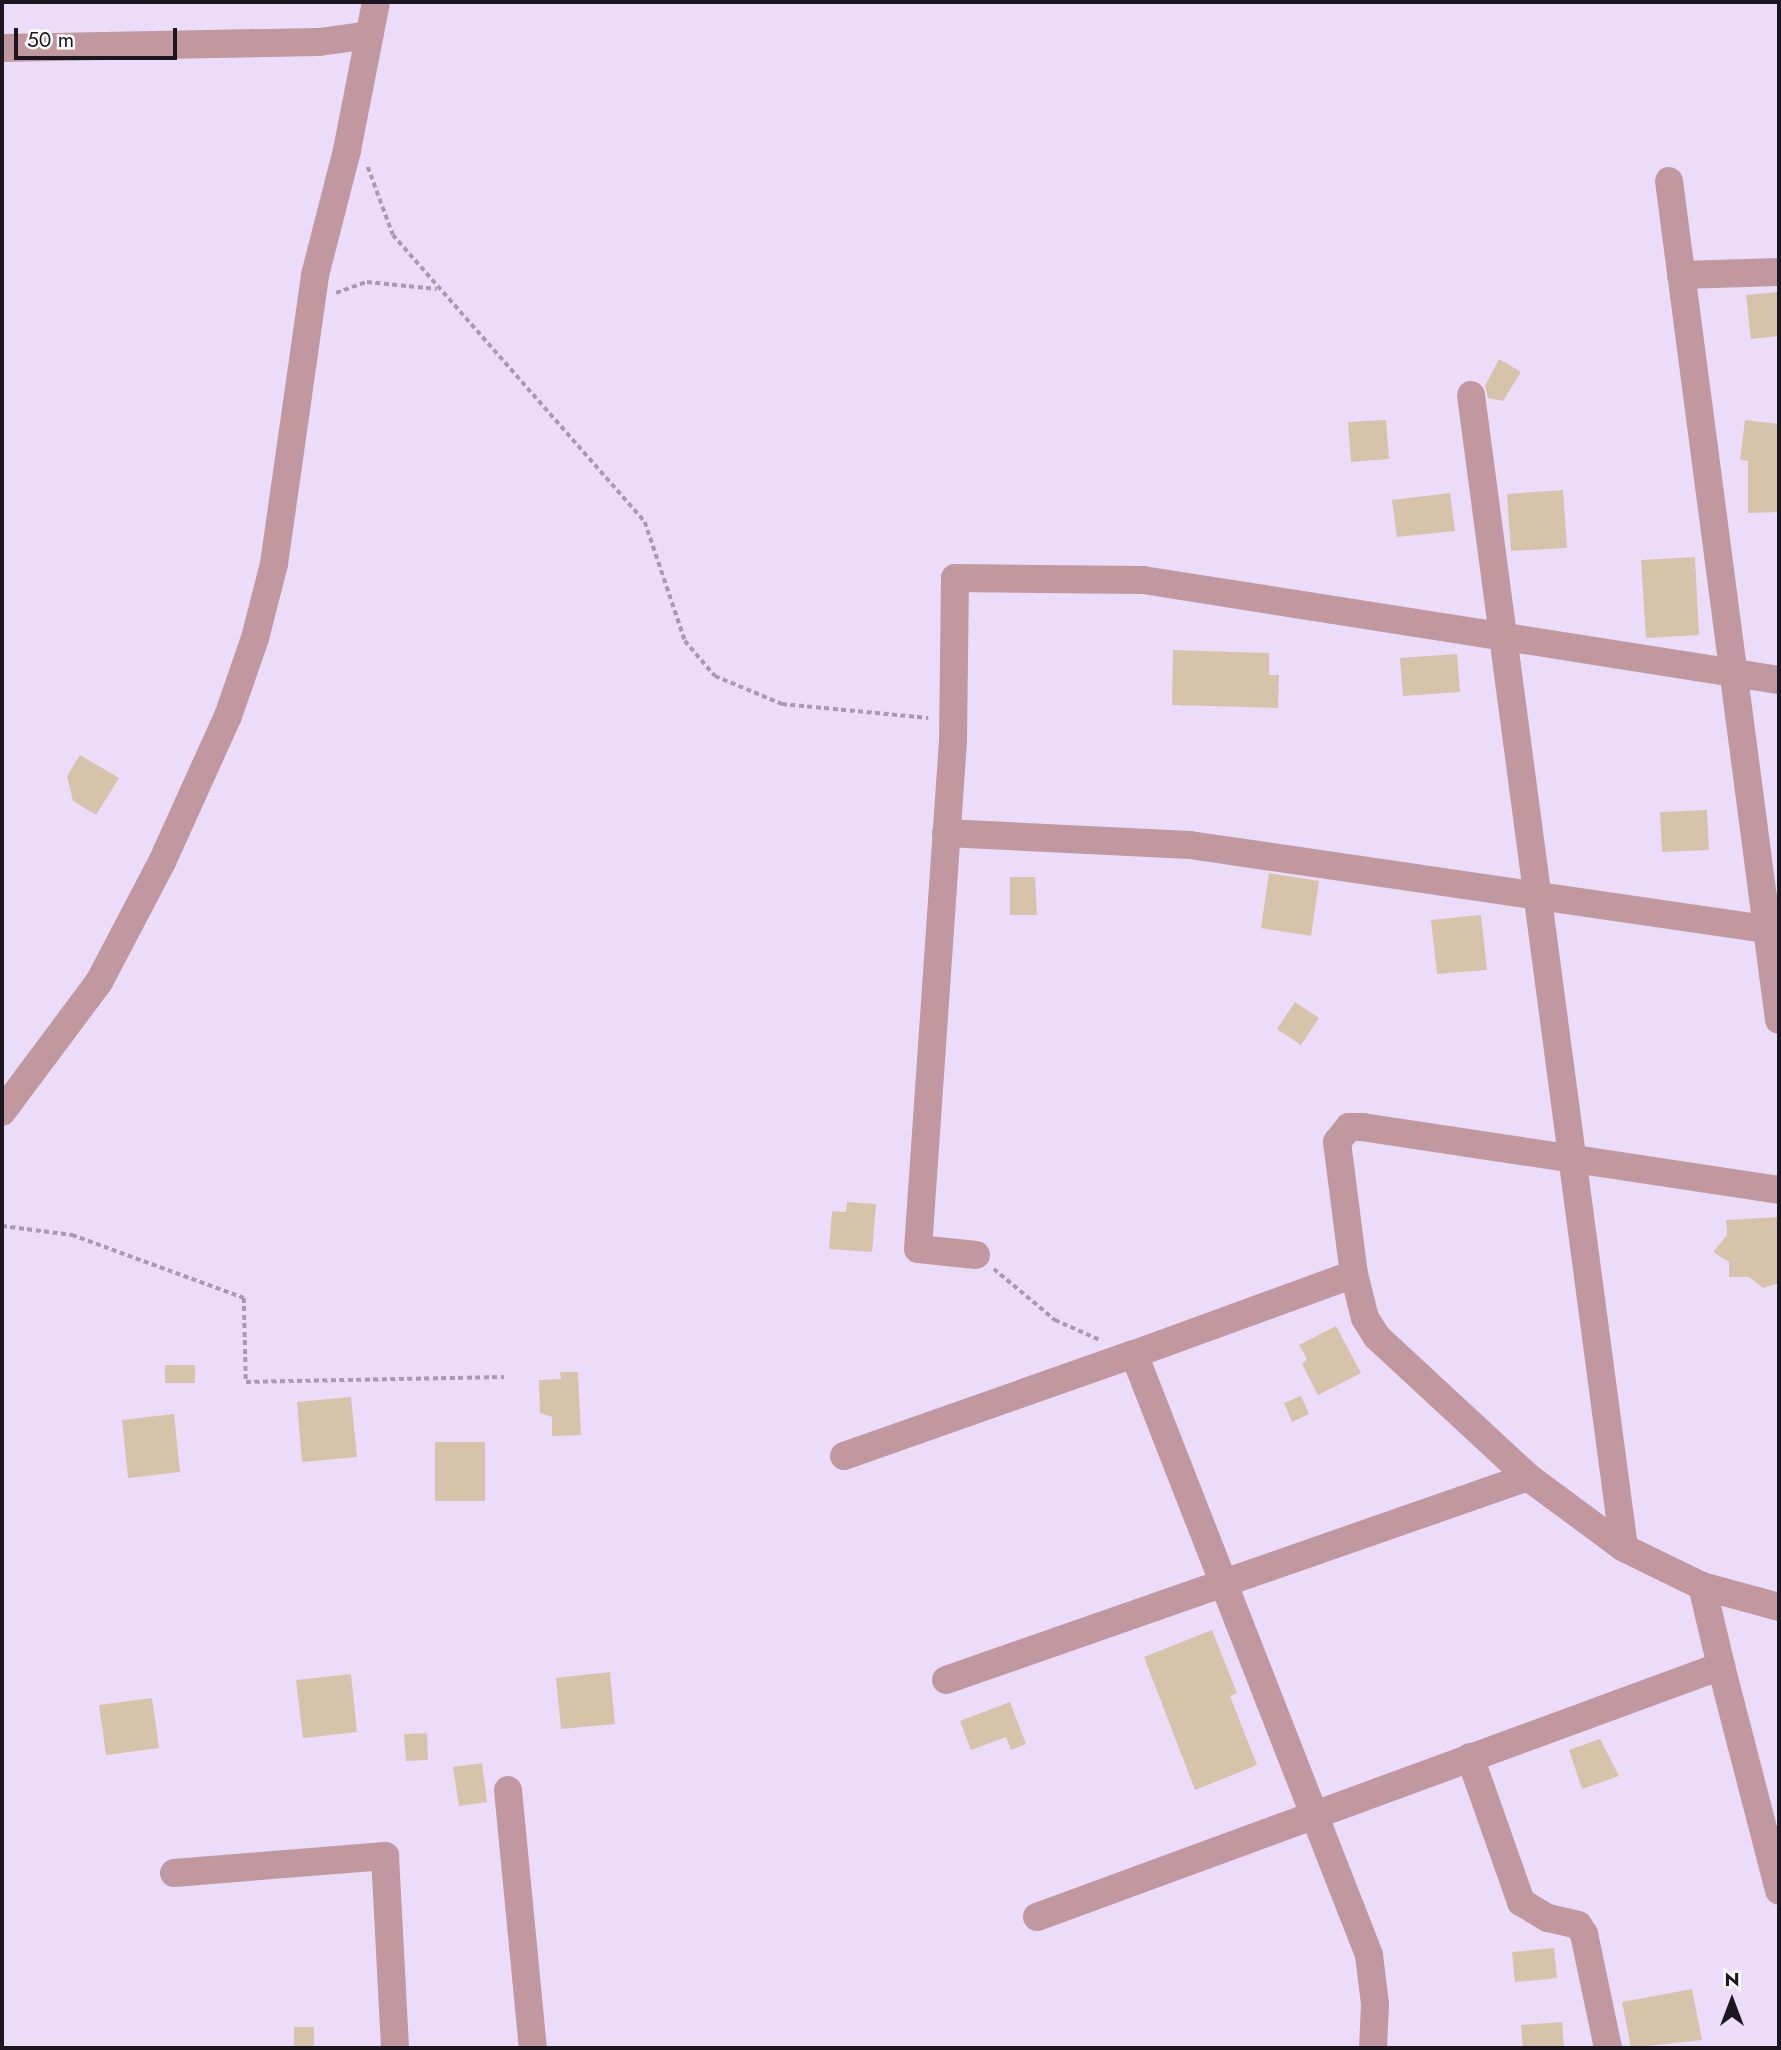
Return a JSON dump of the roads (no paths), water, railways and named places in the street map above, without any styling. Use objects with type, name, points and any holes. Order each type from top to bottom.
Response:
[{"type":"street","points":[[2,1112],[99,982],[163,862],[228,716],[274,564],[310,301],[376,2]]},
{"type":"street","points":[[2,48],[319,42],[370,35]]},
{"type":"street","points":[[1669,181],[1773,929],[1779,1020]]},
{"type":"street","points":[[1681,275],[1779,272]]},
{"type":"street","points":[[1471,395],[1535,892],[1625,1548]]},
{"type":"street","points":[[976,1255],[918,1249],[953,741],[955,578],[1143,580],[1503,634],[1779,680]]},
{"type":"street","points":[[946,832],[1190,845],[1535,892],[1773,929]]},
{"type":"street","points":[[1779,1190],[1571,1156],[1349,1127],[1337,1142],[1354,1274],[1365,1318],[1377,1337],[1528,1477],[1625,1548],[1702,1586],[1779,1607]]},
{"type":"street","points":[[844,1456],[1354,1274]]},
{"type":"street","points":[[1134,1354],[1368,1955],[1374,1991],[1373,2048]]},
{"type":"street","points":[[946,1680],[1226,1586],[1528,1477]]},
{"type":"street","points":[[1702,1586],[1779,1891]]},
{"type":"street","points":[[1037,1917],[1721,1666]]},
{"type":"street","points":[[1470,1757],[1521,1902],[1548,1918],[1578,1925],[1584,1934],[1608,2048]]},
{"type":"street","points":[[508,1790],[533,2048]]},
{"type":"street","points":[[174,1873],[385,1856],[395,2048]]}]
